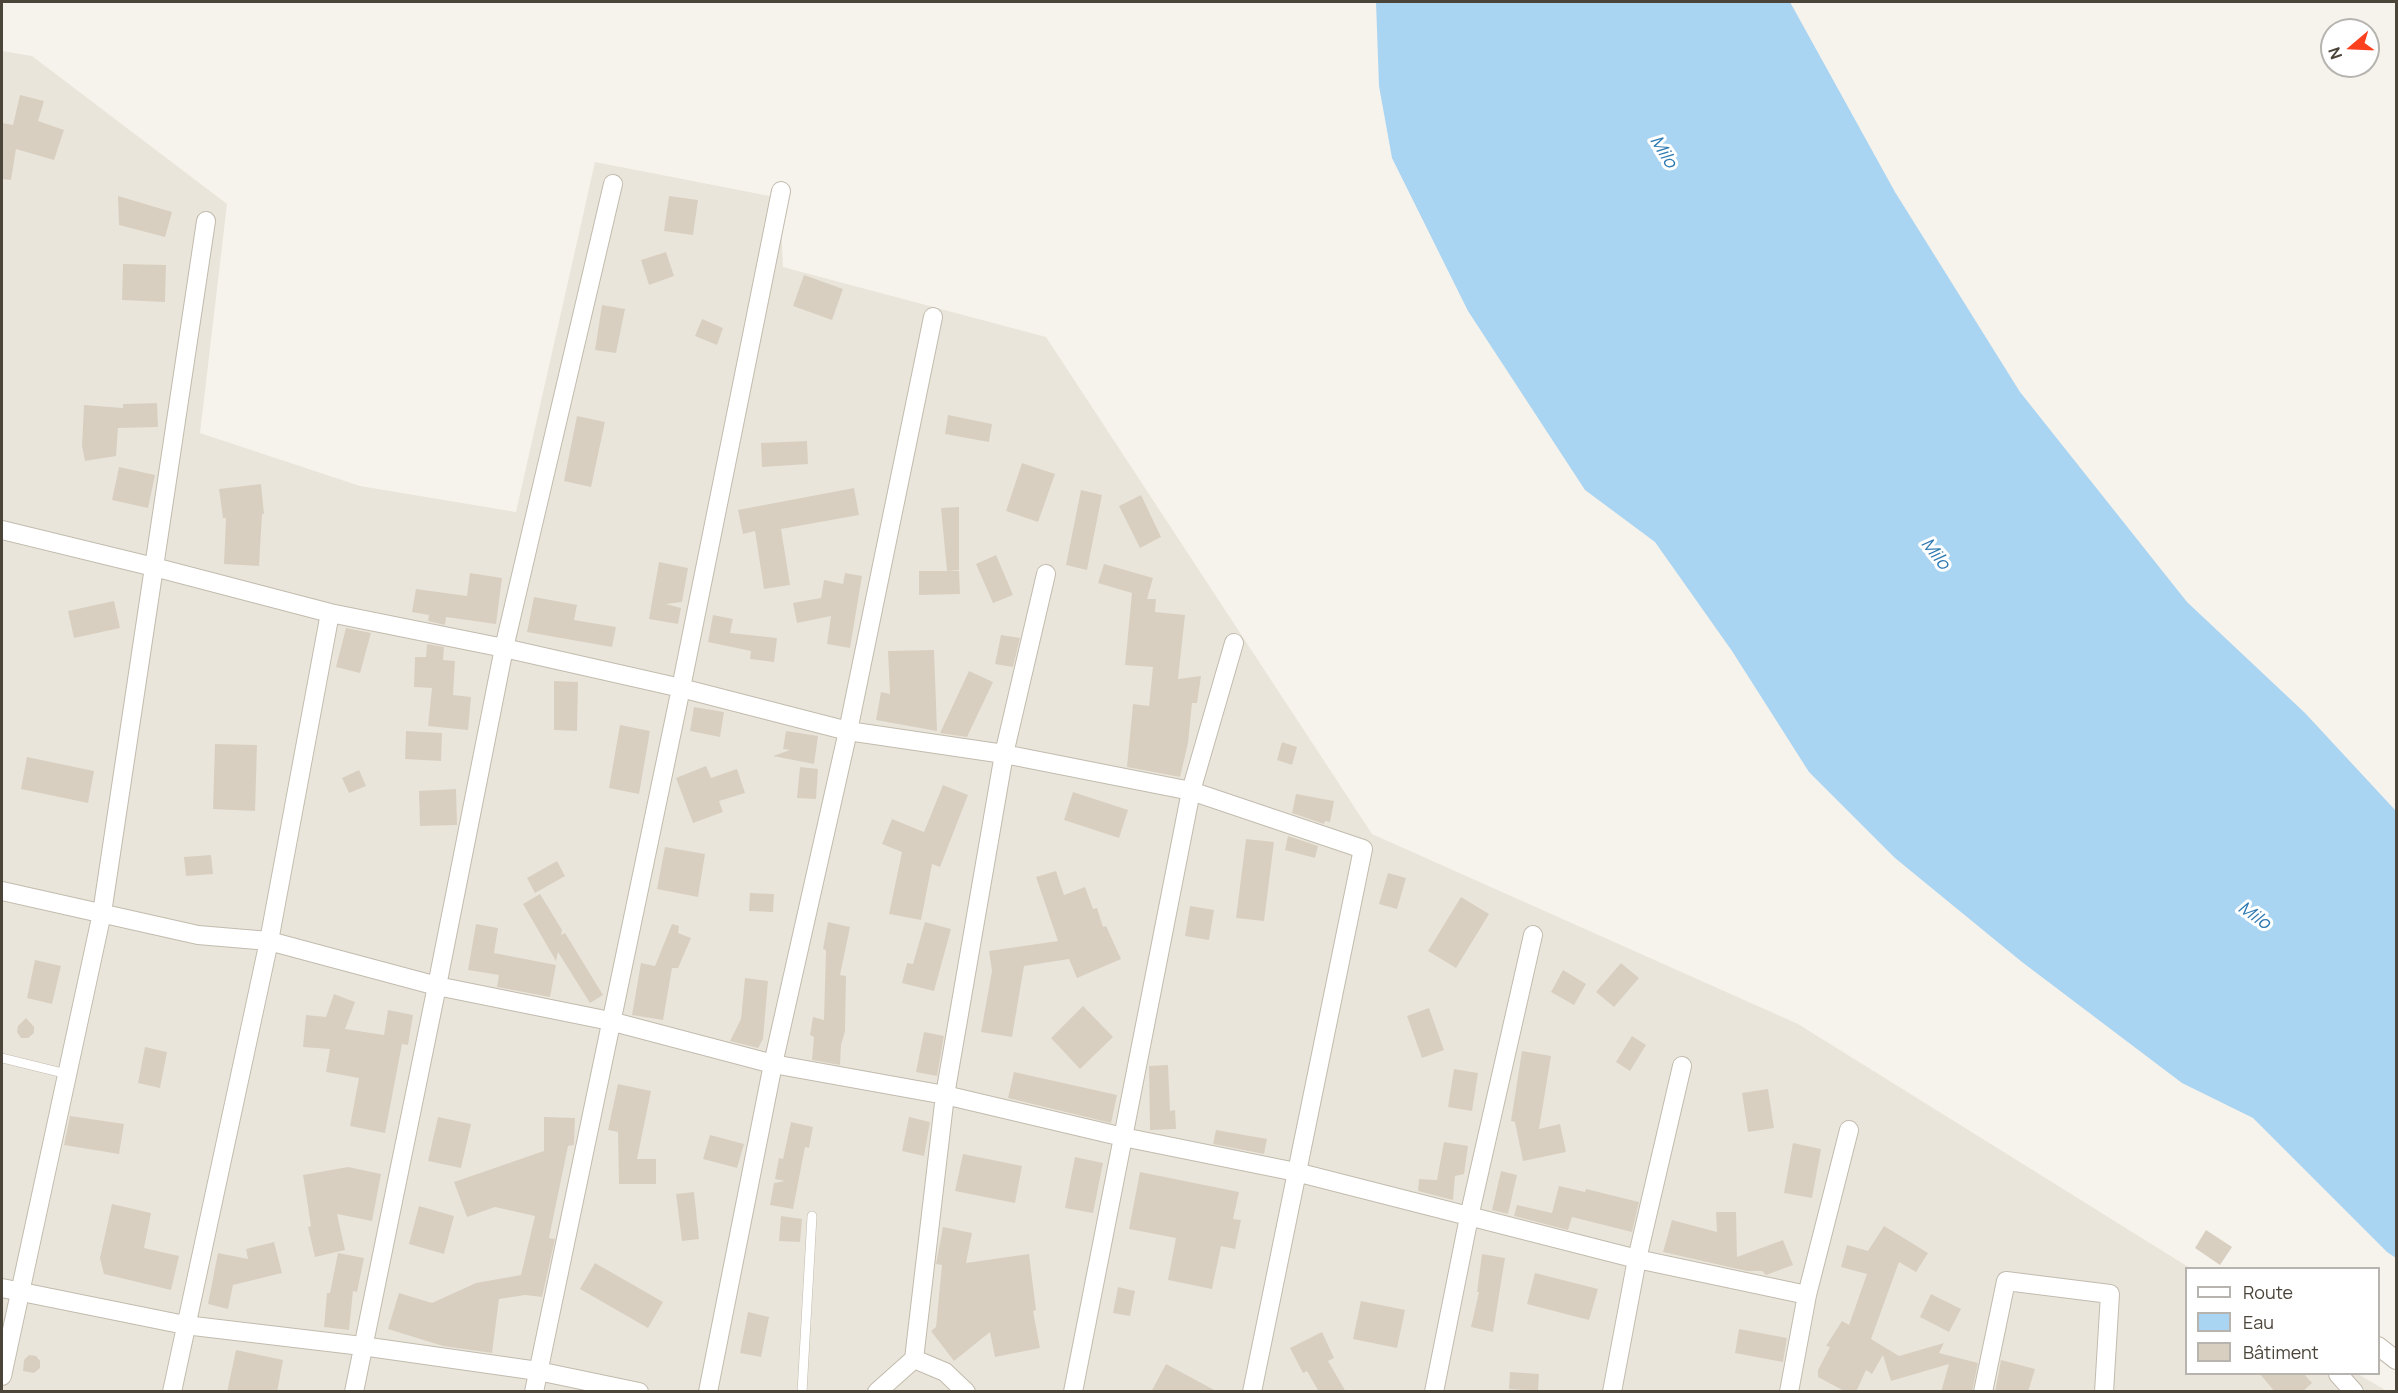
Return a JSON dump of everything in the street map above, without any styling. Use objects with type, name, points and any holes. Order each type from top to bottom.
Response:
[{"type":"street","points":[[354,1392],[504,648],[613,184]]},
{"type":"street","points":[[534,1392],[681,688],[781,191]]},
{"type":"street","points":[[2,1376],[102,913],[206,221]]},
{"type":"street","points":[[708,1392],[773,1064],[848,731],[933,317]]},
{"type":"street","points":[[2,530],[154,567],[330,614],[504,648],[681,688],[848,731],[1004,754],[1191,791],[1363,849],[1252,1392]]},
{"type":"street","points":[[877,1392],[914,1359],[945,1095],[1004,754],[1046,574]]},
{"type":"street","points":[[171,1392],[269,941],[330,614]]},
{"type":"street","points":[[1073,1392],[1191,791],[1234,643]]},
{"type":"street","points":[[2,891],[198,935],[269,941],[437,986],[610,1021],[773,1064],[945,1095],[1123,1137],[1296,1172],[1637,1259],[1807,1295]]},
{"type":"street","points":[[1434,1392],[1469,1217],[1533,934]]},
{"type":"street","points":[[1612,1392],[1637,1259],[1682,1066]]},
{"type":"street","points":[[1789,1392],[1807,1295],[1849,1130]]},
{"type":"street","points":[[1983,1392],[2006,1281],[2110,1294],[2104,1392]]},
{"type":"street","points":[[2,1288],[185,1325],[362,1346],[538,1371],[639,1392]]},
{"type":"street","points":[[2380,1347],[2397,1360]]},
{"type":"street","points":[[914,1359],[945,1372],[966,1392]]},
{"type":"street","points":[[2338,1375],[2354,1392]]},
{"type":"lane","points":[[2,1058],[67,1074]]},
{"type":"lane","points":[[802,1392],[812,1216]]},
{"type":"shaded area","points":[[2,51],[32,56],[227,204],[200,433],[360,486],[516,512],[595,162],[780,198],[783,267],[1046,337],[1372,834],[1798,1024],[2188,1267],[2185,1267],[2185,1375],[2360,1375],[2387,1391],[2,1392]]},
{"type":"water","name":"Milo","points":[[1376,2],[1790,2],[1895,192],[2020,392],[2187,602],[2305,713],[2396,811],[2396,1258],[2387,1252],[2253,1118],[2182,1083],[2022,962],[1895,858],[1809,772],[1732,651],[1655,542],[1585,490],[1468,311],[1392,158],[1379,86]]},
{"type":"building","points":[[20,95],[44,101],[38,121],[64,130],[54,160],[16,149],[11,180],[2,179],[2,123],[13,125]]},
{"type":"building","points":[[118,196],[172,212],[165,237],[119,225]]},
{"type":"building","points":[[669,196],[698,200],[693,235],[664,231]]},
{"type":"building","points":[[666,252],[674,276],[649,285],[641,260]]},
{"type":"building","points":[[123,264],[166,265],[165,302],[122,300]]},
{"type":"building","points":[[804,275],[843,289],[832,320],[793,306]]},
{"type":"building","points":[[602,305],[625,309],[616,353],[595,350]]},
{"type":"building","points":[[702,319],[723,328],[717,345],[695,336]]},
{"type":"building","points":[[157,403],[158,427],[118,428],[116,456],[85,461],[82,446],[84,405],[123,408],[123,404]]},
{"type":"building","points":[[948,415],[992,424],[989,442],[945,434]]},
{"type":"building","points":[[577,416],[605,422],[591,487],[564,481]]},
{"type":"building","points":[[807,441],[808,464],[762,467],[761,443]]},
{"type":"building","points":[[1022,463],[1055,474],[1038,522],[1006,511]]},
{"type":"building","points":[[119,467],[155,475],[148,508],[112,500]]},
{"type":"building","points":[[261,484],[264,514],[262,514],[259,566],[224,564],[226,518],[223,518],[219,489]]},
{"type":"building","points":[[854,488],[859,515],[781,529],[790,585],[764,589],[755,531],[743,534],[738,510]]},
{"type":"building","points":[[1081,490],[1102,495],[1087,570],[1066,565]]},
{"type":"building","points":[[1141,495],[1161,537],[1140,548],[1119,506]]},
{"type":"building","points":[[959,507],[959,570],[947,571],[941,508]]},
{"type":"building","points":[[996,555],[1013,595],[993,603],[976,564]]},
{"type":"building","points":[[659,562],[688,568],[682,602],[666,604],[681,608],[678,624],[649,619]]},
{"type":"building","points":[[1104,564],[1153,578],[1147,599],[1156,599],[1155,612],[1185,615],[1178,679],[1201,676],[1197,703],[1192,703],[1188,743],[1180,777],[1127,767],[1133,704],[1149,706],[1153,667],[1125,665],[1132,593],[1098,583]]},
{"type":"building","points":[[919,571],[959,571],[960,594],[919,595]]},
{"type":"building","points":[[470,573],[502,578],[496,624],[446,617],[445,625],[428,621],[429,615],[412,612],[416,589],[467,596]]},
{"type":"building","points":[[845,573],[862,576],[850,648],[827,644],[831,616],[797,623],[793,603],[821,598],[824,580],[843,584]]},
{"type":"building","points":[[534,597],[577,605],[574,620],[616,627],[612,647],[527,632]]},
{"type":"building","points":[[114,601],[120,628],[74,638],[68,611]]},
{"type":"building","points":[[713,615],[733,619],[730,633],[777,638],[774,662],[750,659],[751,651],[708,642]]},
{"type":"building","points":[[346,628],[371,633],[360,673],[336,667]]},
{"type":"building","points":[[1001,635],[1020,638],[1013,667],[995,664]]},
{"type":"building","points":[[427,644],[444,647],[443,660],[455,661],[453,695],[471,697],[468,730],[428,726],[432,688],[414,687],[415,657],[426,657]]},
{"type":"building","points":[[934,650],[937,731],[876,720],[881,692],[890,694],[888,651]]},
{"type":"building","points":[[969,671],[993,682],[967,737],[940,733]]},
{"type":"building","points":[[554,681],[578,682],[577,731],[554,730]]},
{"type":"building","points":[[694,707],[724,712],[720,737],[690,731]]},
{"type":"building","points":[[620,725],[650,731],[639,794],[609,788]]},
{"type":"building","points":[[406,731],[442,733],[441,761],[405,759]]},
{"type":"building","points":[[786,731],[818,736],[814,764],[773,756],[790,750],[783,749]]},
{"type":"building","points":[[1282,742],[1297,747],[1292,765],[1277,760]]},
{"type":"building","points":[[215,744],[257,745],[255,811],[213,809]]},
{"type":"building","points":[[27,757],[94,771],[88,803],[21,789]]},
{"type":"building","points":[[706,766],[711,778],[737,769],[745,793],[719,801],[723,812],[693,823],[676,778]]},
{"type":"building","points":[[800,767],[818,769],[816,799],[797,798]]},
{"type":"building","points":[[359,770],[366,786],[349,793],[342,778]]},
{"type":"building","points":[[943,785],[968,795],[940,867],[932,864],[921,920],[889,914],[902,852],[882,844],[892,819],[924,832]]},
{"type":"building","points":[[456,789],[457,825],[420,826],[419,791]]},
{"type":"building","points":[[1073,792],[1128,810],[1119,838],[1064,820]]},
{"type":"building","points":[[1296,794],[1334,801],[1330,822],[1325,821],[1324,824],[1292,813]]},
{"type":"building","points":[[1288,836],[1318,846],[1315,858],[1285,850]]},
{"type":"building","points":[[1246,839],[1274,842],[1264,921],[1236,918]]},
{"type":"building","points":[[665,847],[705,854],[698,897],[657,889]]},
{"type":"building","points":[[211,855],[213,874],[186,876],[184,857]]},
{"type":"building","points":[[557,861],[565,876],[535,893],[527,878]]},
{"type":"building","points":[[1056,871],[1064,895],[1085,887],[1093,909],[1097,908],[1103,927],[1106,926],[1121,959],[1077,978],[1069,959],[1024,966],[1012,1037],[981,1032],[992,971],[989,951],[1058,941],[1036,877]]},
{"type":"building","points":[[1388,873],[1406,878],[1397,909],[1379,904]]},
{"type":"building","points":[[750,893],[774,894],[773,912],[749,911]]},
{"type":"building","points":[[540,894],[562,930],[561,935],[565,933],[603,995],[590,1003],[558,952],[556,961],[523,904]]},
{"type":"building","points":[[1461,897],[1489,914],[1456,968],[1428,951]]},
{"type":"building","points":[[1190,906],[1214,910],[1209,940],[1185,936]]},
{"type":"building","points":[[828,922],[850,927],[840,975],[846,976],[845,1031],[841,1045],[840,1065],[812,1060],[814,1037],[810,1035],[813,1017],[824,1020],[826,950],[823,949]]},
{"type":"building","points":[[925,922],[951,929],[934,991],[902,983],[907,963],[913,964]]},
{"type":"building","points":[[476,924],[498,928],[494,953],[556,965],[550,997],[497,987],[499,975],[468,970]]},
{"type":"building","points":[[672,924],[679,926],[678,933],[691,938],[678,968],[672,968],[663,1020],[632,1015],[641,963],[655,966]]},
{"type":"building","points":[[35,960],[61,966],[52,1004],[27,998]]},
{"type":"building","points":[[1621,963],[1639,978],[1614,1007],[1596,992]]},
{"type":"building","points":[[1563,970],[1586,984],[1574,1005],[1551,992]]},
{"type":"building","points":[[745,978],[768,981],[763,1039],[758,1048],[730,1041],[741,1019]]},
{"type":"building","points":[[334,994],[355,1002],[345,1029],[384,1035],[388,1010],[413,1015],[408,1045],[402,1044],[385,1133],[350,1126],[359,1078],[326,1072],[330,1049],[303,1047],[306,1015],[326,1017]]},
{"type":"building","points":[[1083,1006],[1113,1037],[1080,1069],[1051,1038]]},
{"type":"building","points":[[1429,1008],[1444,1050],[1422,1058],[1407,1016]]},
{"type":"building","points":[[26,1018],[34,1027],[34,1033],[28,1038],[21,1038],[17,1032],[18,1026]]},
{"type":"building","points":[[924,1032],[944,1036],[937,1076],[916,1072]]},
{"type":"building","points":[[1632,1036],[1646,1045],[1630,1071],[1616,1062]]},
{"type":"building","points":[[145,1047],[167,1052],[160,1088],[138,1083]]},
{"type":"building","points":[[1522,1051],[1551,1056],[1539,1129],[1560,1124],[1566,1152],[1523,1161],[1515,1122],[1511,1121]]},
{"type":"building","points":[[1168,1065],[1170,1111],[1175,1110],[1176,1129],[1150,1130],[1149,1066]]},
{"type":"building","points":[[1454,1069],[1478,1073],[1472,1111],[1448,1107]]},
{"type":"building","points":[[1014,1072],[1117,1095],[1111,1123],[1008,1098]]},
{"type":"building","points":[[618,1084],[651,1091],[637,1159],[656,1159],[656,1184],[619,1184],[618,1132],[608,1130]]},
{"type":"building","points":[[1768,1089],[1774,1128],[1748,1132],[1742,1093]]},
{"type":"building","points":[[70,1116],[124,1124],[119,1154],[64,1145]]},
{"type":"building","points":[[438,1117],[471,1124],[461,1168],[428,1161]]},
{"type":"building","points":[[544,1117],[575,1118],[574,1145],[568,1146],[549,1238],[555,1239],[542,1297],[525,1295],[499,1299],[492,1353],[443,1346],[388,1329],[399,1293],[432,1303],[476,1283],[521,1275],[535,1216],[495,1207],[467,1217],[454,1182],[544,1151]]},
{"type":"building","points":[[909,1117],[930,1122],[924,1156],[902,1151]]},
{"type":"building","points":[[791,1122],[813,1127],[809,1148],[805,1147],[793,1209],[770,1205],[774,1183],[785,1181],[775,1179],[779,1158],[783,1159]]},
{"type":"building","points":[[1216,1130],[1267,1139],[1264,1154],[1213,1144]]},
{"type":"building","points":[[710,1135],[744,1144],[737,1168],[703,1159]]},
{"type":"building","points":[[1444,1142],[1468,1146],[1464,1174],[1455,1176],[1453,1200],[1418,1191],[1419,1179],[1437,1180]]},
{"type":"building","points":[[1793,1143],[1821,1149],[1812,1198],[1784,1193]]},
{"type":"building","points":[[963,1154],[1022,1166],[1015,1203],[955,1191]]},
{"type":"building","points":[[1075,1157],[1103,1163],[1093,1213],[1065,1208]]},
{"type":"building","points":[[348,1167],[381,1174],[372,1221],[337,1214],[345,1250],[315,1257],[308,1227],[311,1226],[303,1175]]},
{"type":"building","points":[[1501,1171],[1517,1175],[1508,1214],[1492,1210]]},
{"type":"building","points":[[1140,1172],[1239,1192],[1233,1219],[1241,1220],[1235,1249],[1221,1246],[1212,1289],[1168,1280],[1176,1238],[1129,1229]]},
{"type":"building","points":[[1559,1186],[1585,1192],[1586,1189],[1639,1202],[1632,1232],[1572,1217],[1568,1230],[1514,1216],[1517,1205],[1552,1213]]},
{"type":"building","points":[[694,1192],[699,1239],[682,1241],[676,1194]]},
{"type":"building","points":[[112,1204],[151,1213],[144,1248],[179,1256],[171,1290],[104,1274],[100,1258]]},
{"type":"building","points":[[419,1206],[454,1216],[444,1254],[409,1244]]},
{"type":"building","points":[[1716,1212],[1736,1212],[1737,1257],[1783,1240],[1793,1265],[1766,1275],[1762,1271],[1747,1271],[1663,1252],[1672,1220],[1717,1232]]},
{"type":"building","points":[[781,1216],[802,1219],[800,1242],[779,1241]]},
{"type":"building","points":[[1884,1226],[1928,1253],[1916,1272],[1899,1262],[1871,1339],[1899,1356],[1944,1343],[1939,1353],[1978,1363],[1972,1392],[1941,1392],[1949,1364],[1891,1381],[1883,1355],[1872,1374],[1866,1370],[1856,1392],[1846,1392],[1818,1377],[1818,1370],[1830,1347],[1826,1346],[1842,1321],[1849,1325],[1867,1274],[1841,1267],[1847,1245],[1868,1251]]},
{"type":"building","points":[[943,1227],[972,1233],[966,1263],[1029,1254],[1036,1310],[1033,1311],[1040,1348],[995,1357],[990,1332],[954,1361],[931,1331],[936,1327],[942,1265],[936,1264]]},
{"type":"building","points":[[2206,1230],[2232,1247],[2220,1265],[2195,1248]]},
{"type":"building","points":[[274,1242],[282,1273],[233,1285],[228,1309],[208,1304],[218,1253],[248,1259],[246,1249]]},
{"type":"building","points":[[338,1253],[364,1258],[357,1292],[353,1291],[349,1330],[324,1327],[327,1293],[330,1293]]},
{"type":"building","points":[[1482,1254],[1505,1258],[1493,1332],[1471,1327],[1479,1292],[1477,1292]]},
{"type":"building","points":[[595,1263],[663,1302],[648,1328],[580,1289]]},
{"type":"building","points":[[1535,1273],[1598,1289],[1589,1320],[1527,1304]]},
{"type":"building","points":[[1118,1287],[1135,1291],[1130,1316],[1113,1313]]},
{"type":"building","points":[[1931,1294],[1961,1309],[1949,1332],[1920,1317]]},
{"type":"building","points":[[1361,1301],[1405,1310],[1397,1348],[1353,1339]]},
{"type":"building","points":[[748,1312],[769,1317],[761,1357],[740,1353]]},
{"type":"building","points":[[1739,1329],[1787,1338],[1783,1362],[1735,1353]]},
{"type":"building","points":[[1322,1332],[1334,1358],[1328,1361],[1346,1392],[1319,1392],[1307,1371],[1303,1373],[1290,1348]]},
{"type":"building","points":[[236,1350],[283,1360],[277,1392],[227,1392]]},
{"type":"building","points":[[29,1355],[36,1356],[40,1361],[40,1368],[34,1373],[23,1371],[24,1360]]},
{"type":"building","points":[[2001,1360],[2035,1369],[2028,1392],[1995,1392]]},
{"type":"building","points":[[1166,1364],[1218,1392],[1151,1392]]},
{"type":"building","points":[[1510,1372],[1539,1374],[1538,1391],[1509,1389]]},
{"type":"building","points":[[2261,1375],[2305,1375],[2312,1383],[2302,1392],[2275,1392]]}]
